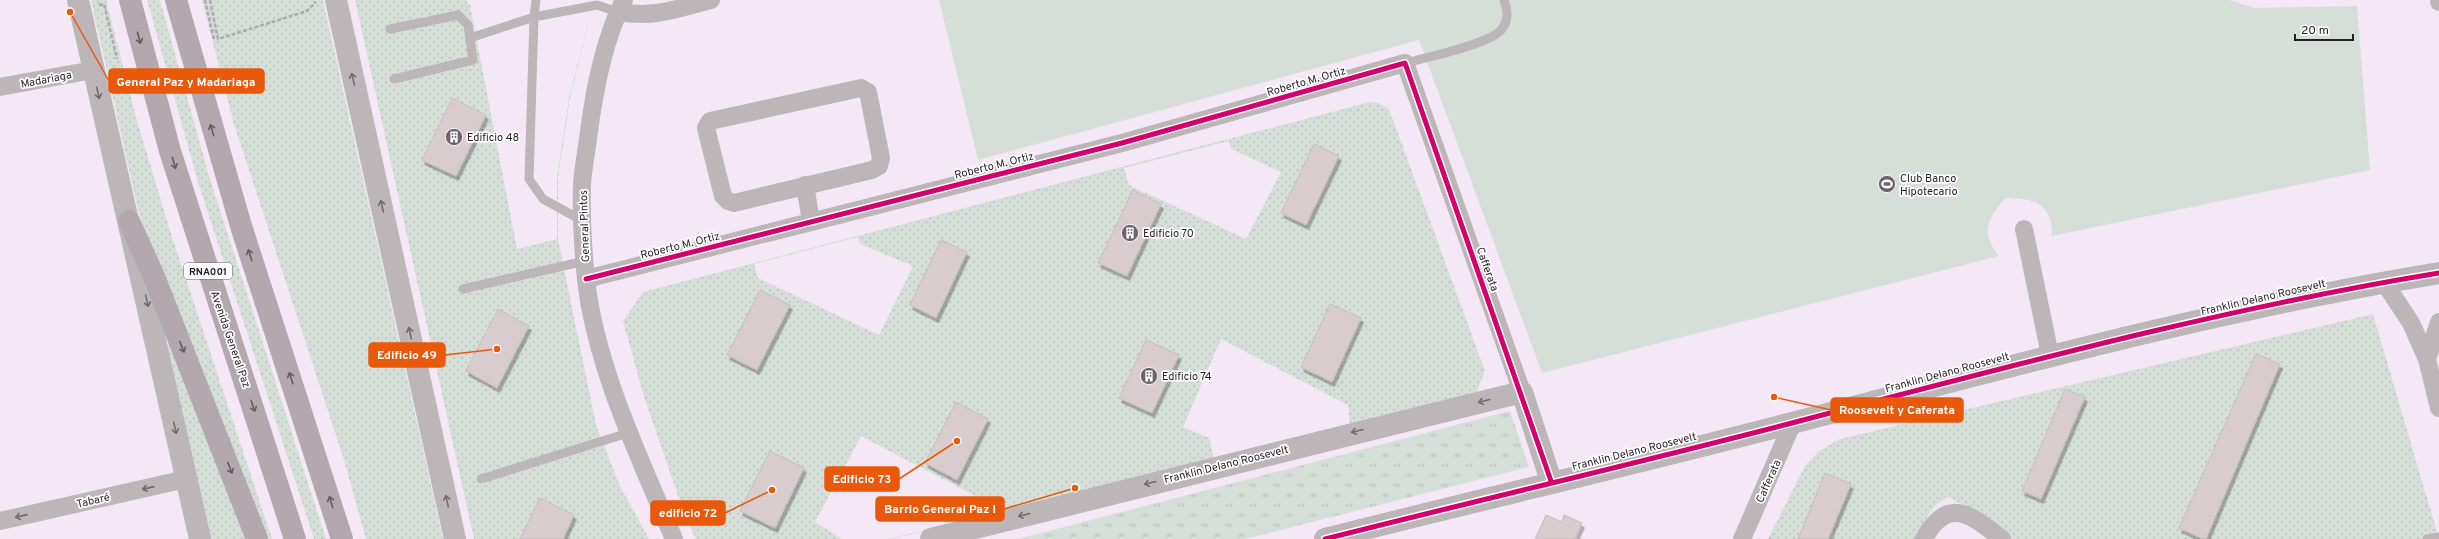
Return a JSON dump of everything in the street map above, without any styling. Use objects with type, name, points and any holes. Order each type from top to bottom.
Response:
[{"type":"highway","name":"Avenida General Paz","points":[[130,0],[170,151],[296,539]]},
{"type":"highway","points":[[176,0],[239,219],[342,539]]},
{"type":"highway","points":[[129,221],[158,286],[257,539]]},
{"type":"street","points":[[78,0],[200,539]]},
{"type":"street","points":[[336,0],[456,539]]},
{"type":"street","points":[[621,6],[641,16],[657,14],[711,0]]},
{"type":"street","name":"General Pintos","points":[[621,6],[601,63],[591,116],[582,185],[585,270],[601,351],[630,432],[674,539]]},
{"type":"street","name":"Roberto M. Ortiz","points":[[585,270],[811,221],[1122,143],[1405,64]]},
{"type":"street","name":"Cafferata","points":[[1405,64],[1522,392],[1551,481]]},
{"type":"street","name":"Madariaga","points":[[0,88],[93,70]]},
{"type":"street","points":[[861,88],[868,92],[881,158],[879,166],[872,170],[805,185],[734,203],[728,201],[723,196],[706,128],[710,121],[861,88]]},
{"type":"street","points":[[805,185],[811,221]]},
{"type":"street","points":[[2024,229],[2050,355]]},
{"type":"street","name":"Franklin Delano Roosevelt","points":[[1325,539],[1551,481],[1793,422],[2050,355],[2327,293],[2439,273]]},
{"type":"street","points":[[2384,282],[2411,323],[2427,359],[2439,408]]},
{"type":"street","points":[[2427,359],[2439,322]]},
{"type":"street","name":"Franklin Delano Roosevelt","points":[[931,539],[1522,392]]},
{"type":"street","name":"Cafferata","points":[[1742,539],[1793,422]]},
{"type":"street","name":"Tabaré","points":[[0,521],[186,479]]},
{"type":"street","points":[[1924,539],[1935,522],[1944,514],[1961,512],[1972,516],[2002,539]]},
{"type":"lane","points":[[536,0],[534,17],[529,179],[543,199],[584,221]]},
{"type":"lane","points":[[1405,64],[1490,39],[1503,28],[1508,15],[1504,0]]},
{"type":"lane","points":[[470,38],[534,17],[597,5],[621,6]]},
{"type":"lane","points":[[390,29],[458,15],[468,25],[473,60],[394,78]]},
{"type":"lane","points":[[463,289],[585,270]]},
{"type":"lane","points":[[481,479],[630,432]]},
{"type":"lane","points":[[2427,539],[2439,536]]},
{"type":"path","points":[[205,0],[214,40]]},
{"type":"path","points":[[210,0],[218,39],[307,11],[318,0]]},
{"type":"path","points":[[99,5],[104,4],[117,59]]},
{"type":"green space","points":[[91,0],[106,0],[137,121],[172,237],[272,539],[265,539],[138,210]]},
{"type":"green space","points":[[147,0],[160,0],[209,176],[326,539],[314,539],[198,182]]},
{"type":"green space","points":[[202,0],[323,0],[443,539],[366,539],[344,460],[234,124]]},
{"type":"green space","points":[[355,0],[465,0],[470,5],[517,249],[557,239],[557,178],[569,98],[594,0],[570,98],[558,178],[558,239],[596,425],[620,486],[649,539],[563,539],[574,515],[540,498],[520,539],[474,539]],"holes":[[[451,98],[486,115],[455,176],[422,159]],[[497,310],[529,326],[497,388],[466,371]]]},
{"type":"green space","name":"Club Banco Hipotecario","points":[[939,0],[2230,0],[2254,8],[2357,6],[2370,170],[2052,236],[2049,217],[2040,205],[2025,199],[2006,198],[1994,212],[1988,226],[1989,240],[1999,256],[1542,373],[1419,40],[978,160]]},
{"type":"green space","points":[[1370,102],[1379,103],[1389,109],[1485,371],[1476,394],[892,539],[889,539],[973,518],[981,499],[861,436],[815,522],[842,539],[696,539],[687,521],[644,397],[623,321],[643,292]],"holes":[[[1229,141],[1231,149],[1281,172],[1246,239],[1129,185],[1124,168]],[[1314,144],[1339,156],[1306,225],[1281,213]],[[1133,190],[1161,204],[1127,276],[1098,262]],[[858,237],[860,244],[913,266],[879,335],[758,278],[754,264]],[[941,240],[967,252],[936,317],[910,305]],[[760,290],[790,305],[757,370],[727,354]],[[1330,304],[1361,318],[1332,382],[1301,367]],[[1221,339],[1348,405],[1350,424],[1214,458],[1209,438],[1183,427]],[[1146,340],[1179,355],[1119,398]],[[956,403],[988,420],[957,480],[925,463]],[[770,451],[804,469],[775,528],[741,511]]]},
{"type":"green space","points":[[2373,314],[2439,539],[2206,539],[2280,364],[2256,354],[2179,527],[2203,539],[2010,539],[1968,508],[1949,497],[1937,504],[1933,509],[1916,539],[1828,539],[1850,485],[1825,473],[1798,539],[1768,539],[1805,466],[1819,451],[1840,439]],"holes":[[[2065,389],[2084,397],[2041,499],[2022,490]]]},
{"type":"green space","points":[[173,344],[246,539],[210,539],[167,345]]},
{"type":"green space","points":[[1510,411],[1529,467],[1245,539],[1018,539]]},
{"type":"building","name":"Edificio 48","points":[[452,98],[486,115],[456,176],[422,160]]},
{"type":"building","points":[[1314,144],[1339,156],[1306,225],[1281,213]]},
{"type":"building","name":"Edificio 70","points":[[1133,190],[1161,204],[1127,276],[1098,263]]},
{"type":"building","points":[[941,240],[967,252],[936,318],[910,305]]},
{"type":"building","points":[[760,290],[790,305],[757,370],[727,355]]},
{"type":"building","points":[[1330,304],[1361,318],[1332,382],[1301,367]]},
{"type":"building","points":[[498,309],[529,326],[497,388],[466,371]]},
{"type":"building","name":"Edificio 74","points":[[1146,340],[1179,355],[1152,413],[1119,398]]},
{"type":"building","points":[[2256,354],[2280,364],[2206,539],[2203,539],[2179,528]]},
{"type":"building","points":[[2065,389],[2085,397],[2041,499],[2022,491]]},
{"type":"building","points":[[956,402],[988,419],[957,480],[925,463]]},
{"type":"building","points":[[770,451],[804,468],[775,528],[740,511]]},
{"type":"building","points":[[1825,473],[1851,484],[1828,539],[1798,539]]},
{"type":"building","points":[[540,498],[574,515],[563,539],[520,539]]},
{"type":"building","points":[[1546,515],[1562,522],[1564,515],[1582,523],[1575,539],[1535,539]]},
{"type":"cycle path","points":[[586,279],[1122,143],[1405,63],[1551,481]]},
{"type":"cycle path","points":[[1325,539],[1730,439],[2112,341],[2275,304],[2439,273]]},
{"type":"place","name":"General Paz y Madariaga","points":[[70,12]]},
{"type":"place","name":"Edificio 48","points":[[454,137]]},
{"type":"place","name":"Club Banco Hipotecario","points":[[1887,184]]},
{"type":"place","name":"Edificio 70","points":[[1130,233]]},
{"type":"place","name":"Edificio 49","points":[[497,349]]},
{"type":"place","name":"Edificio 74","points":[[1149,376]]},
{"type":"place","name":"Roosevelt y Caferata","points":[[1774,397]]},
{"type":"place","name":"Edificio 73","points":[[957,441]]},
{"type":"place","name":"Barrio General Paz I","points":[[1075,488]]},
{"type":"place","name":"edificio 72","points":[[772,490]]}]
